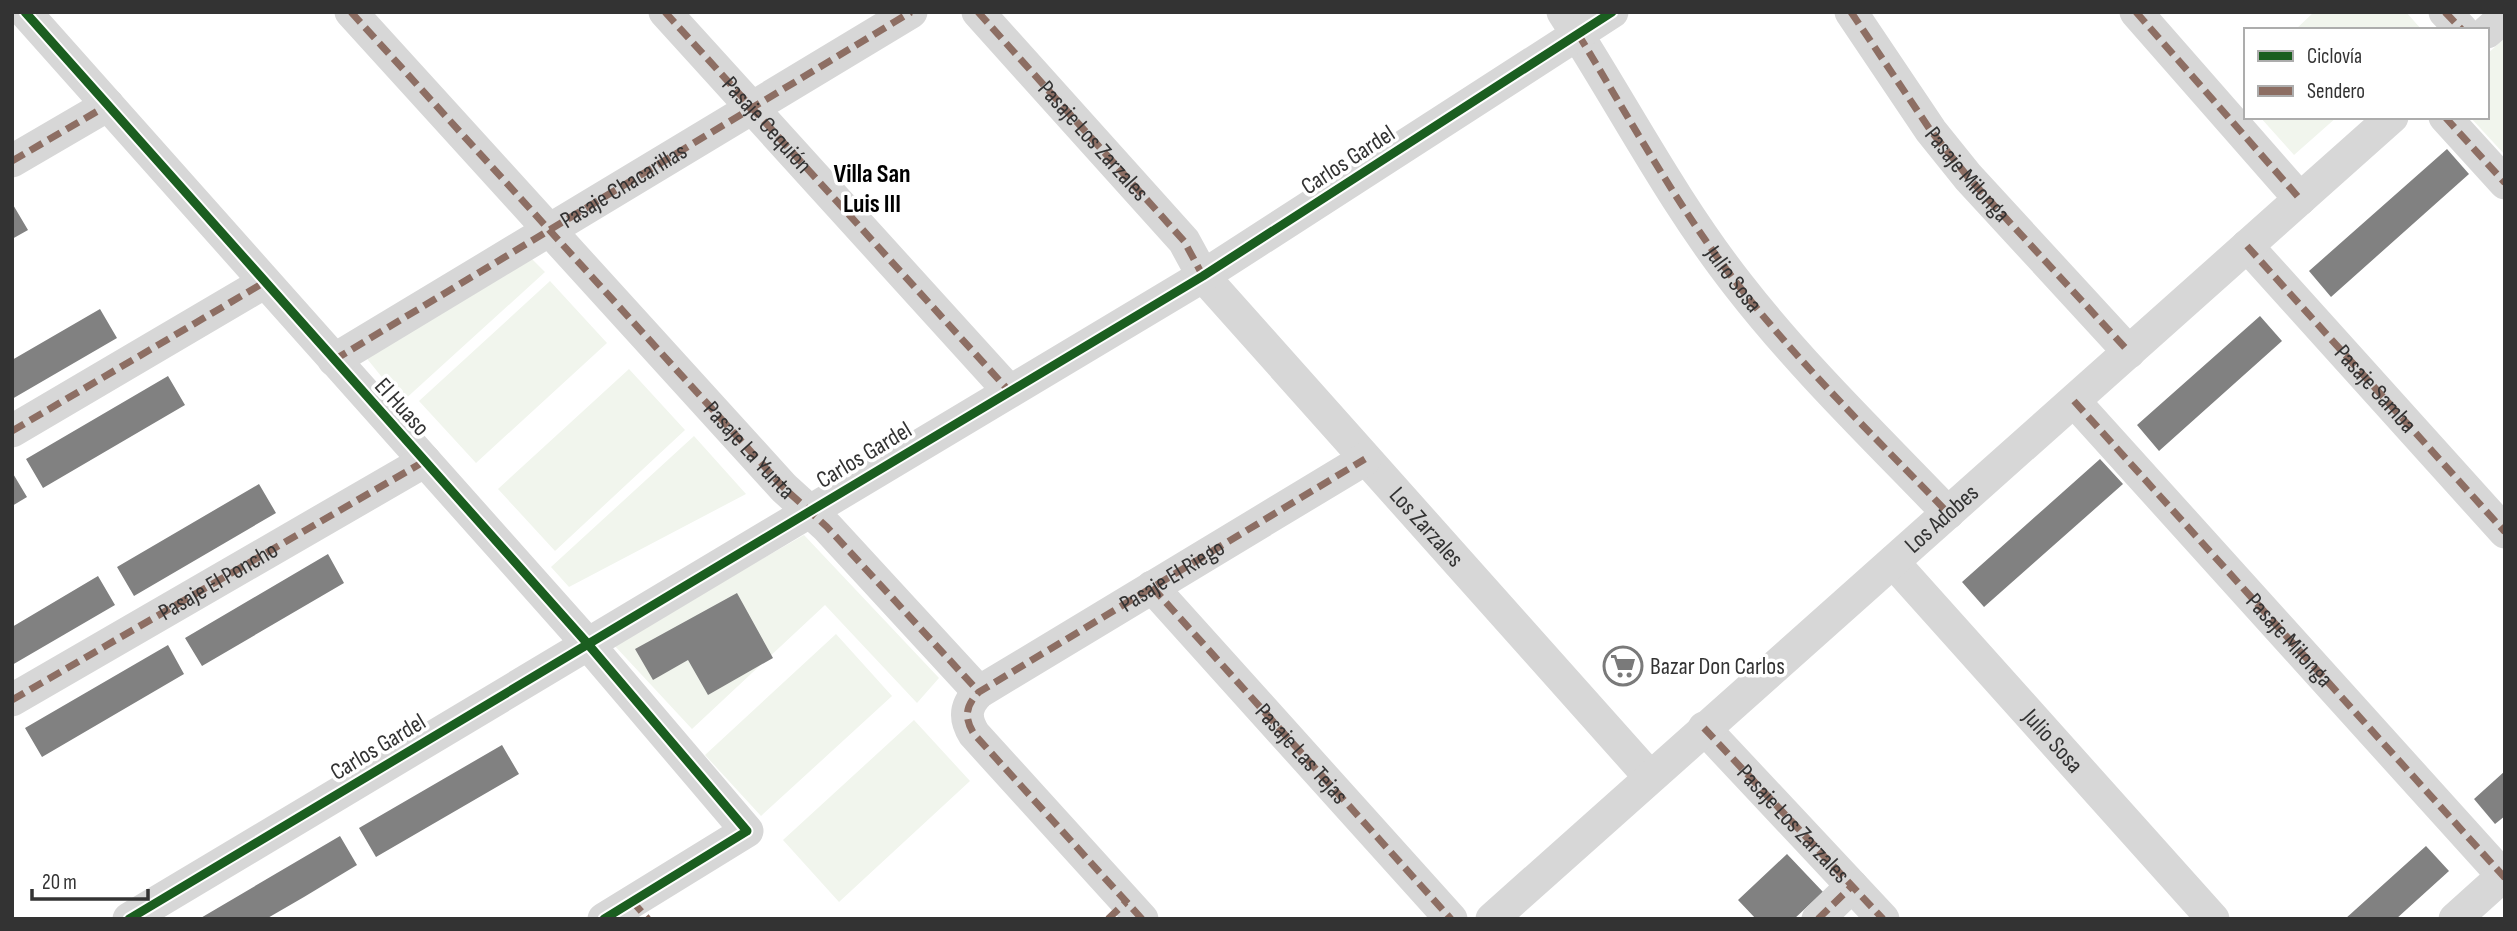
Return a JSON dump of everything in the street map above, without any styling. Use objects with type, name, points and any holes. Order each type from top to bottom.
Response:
[{"type":"street","name":"El Huaso","points":[[25,12],[587,643],[747,831],[640,910]]},
{"type":"street","name":"Pasaje La Yunta","points":[[351,12],[784,488],[845,545],[979,692]]},
{"type":"street","name":"Pasaje Cequión","points":[[666,12],[1009,391]]},
{"type":"street","name":"Pasaje Chacarillas","points":[[334,360],[911,12]]},
{"type":"street","name":"Pasaje Los Zarzales","points":[[978,12],[1184,241],[1203,276]]},
{"type":"street","name":"Carlos Gardel","points":[[129,919],[1203,276],[1570,23],[1612,12]]},
{"type":"street","name":"Pasaje Milonga","points":[[1851,12],[1938,141],[2129,352]]},
{"type":"street","points":[[2136,12],[2300,199]]},
{"type":"street","points":[[2445,12],[2460,28]]},
{"type":"street","points":[[2489,30],[2505,16]]},
{"type":"street","name":"Julio Sosa","points":[[1570,23],[1682,204],[1737,284],[1796,354],[1948,513]]},
{"type":"street","points":[[12,161],[108,105]]},
{"type":"street","name":"Los Adobes","points":[[1492,919],[2390,119]]},
{"type":"street","points":[[2447,119],[2505,183]]},
{"type":"street","name":"Pasaje Samba","points":[[2248,246],[2505,532]]},
{"type":"street","name":"Los Zarzales","points":[[1203,276],[1650,777]]},
{"type":"street","points":[[12,431],[265,282]]},
{"type":"street","name":"Pasaje Milonga","points":[[2074,401],[2504,876]]},
{"type":"street","name":"Pasaje El Riego","points":[[979,692],[1365,459]]},
{"type":"street","name":"Pasaje El Poncho","points":[[12,701],[425,461]]},
{"type":"street","name":"Julio Sosa","points":[[1893,562],[2213,919]]},
{"type":"street","name":"Pasaje Las Tejas","points":[[1152,587],[1451,919]]},
{"type":"street","points":[[979,692],[971,700],[967,711],[968,724],[974,734],[1125,913]]},
{"type":"street","name":"Pasaje Los Zarzales","points":[[1704,728],[1883,919]]},
{"type":"street","points":[[2455,919],[2504,876]]},
{"type":"street","points":[[1818,919],[1852,886]]},
{"type":"street","points":[[604,919],[640,910]]},
{"type":"shaded area","points":[[2314,12],[2406,12],[2420,28],[2297,28]]},
{"type":"shaded area","points":[[2505,38],[2505,155],[2472,119],[2489,119],[2489,52]]},
{"type":"shaded area","points":[[2262,119],[2335,119],[2294,155]]},
{"type":"shaded area","points":[[530,257],[545,272],[402,402],[364,355]]},
{"type":"shaded area","points":[[550,281],[607,343],[476,463],[419,401]]},
{"type":"shaded area","points":[[629,369],[685,430],[555,551],[498,489]]},
{"type":"shaded area","points":[[694,436],[746,494],[569,587],[551,567]]},
{"type":"shaded area","points":[[804,535],[939,678],[917,703],[825,605],[692,729],[613,644]]},
{"type":"shaded area","points":[[836,634],[892,696],[761,816],[705,755]]},
{"type":"shaded area","points":[[914,720],[970,781],[839,902],[783,840]]},
{"type":"building","points":[[2447,149],[2469,174],[2331,297],[2309,271]]},
{"type":"building","points":[[12,203],[28,230],[12,239]]},
{"type":"building","points":[[100,309],[117,338],[12,399],[12,360]]},
{"type":"building","points":[[2260,316],[2282,341],[2159,451],[2137,425]]},
{"type":"building","points":[[168,376],[185,405],[43,488],[26,459]]},
{"type":"building","points":[[2100,459],[2123,484],[1984,607],[1962,582]]},
{"type":"building","points":[[12,472],[27,497],[12,506]]},
{"type":"building","points":[[259,484],[276,513],[134,596],[117,567]]},
{"type":"building","points":[[328,554],[344,583],[202,666],[185,638]]},
{"type":"building","points":[[98,576],[115,605],[12,665],[12,627]]},
{"type":"building","points":[[737,593],[773,658],[708,695],[688,660],[653,680],[635,649]]},
{"type":"building","points":[[168,645],[184,674],[42,757],[25,728]]},
{"type":"building","points":[[502,745],[519,774],[376,857],[359,828]]},
{"type":"building","points":[[2505,771],[2505,816],[2495,824],[2474,799]]},
{"type":"building","points":[[340,836],[357,865],[304,897],[266,919],[199,919]]},
{"type":"building","points":[[2426,846],[2449,871],[2396,919],[2345,919]]},
{"type":"building","points":[[1787,854],[1823,892],[1794,919],[1756,919],[1738,900]]},
{"type":"marked path","points":[[351,12],[784,488],[827,527],[979,692]]},
{"type":"marked path","points":[[665,12],[1009,391]]},
{"type":"marked path","points":[[334,360],[911,12]]},
{"type":"marked path","points":[[978,12],[1184,241],[1203,276]]},
{"type":"marked path","points":[[1851,12],[1931,131],[1968,177],[2129,352]]},
{"type":"marked path","points":[[2136,12],[2300,199]]},
{"type":"marked path","points":[[2445,12],[2460,28]]},
{"type":"marked path","points":[[1578,34],[1695,226],[1739,286],[1814,374],[1948,513]]},
{"type":"marked path","points":[[12,161],[108,105]]},
{"type":"marked path","points":[[2447,119],[2505,183]]},
{"type":"marked path","points":[[2247,246],[2505,532]]},
{"type":"marked path","points":[[12,431],[265,282]]},
{"type":"marked path","points":[[2074,401],[2505,878]]},
{"type":"marked path","points":[[1142,919],[974,734],[967,717],[971,702],[979,692],[1365,459]]},
{"type":"marked path","points":[[12,700],[425,461]]},
{"type":"marked path","points":[[1152,587],[1451,919]]},
{"type":"marked path","points":[[1704,728],[1883,919]]},
{"type":"marked path","points":[[1818,919],[1852,886]]},
{"type":"marked path","points":[[632,901],[648,919]]},
{"type":"marked path","points":[[1108,919],[1126,902]]},
{"type":"cycle path","points":[[25,12],[587,643],[747,831],[604,919]]},
{"type":"cycle path","points":[[129,919],[1203,276],[1612,12]]},
{"type":"place","name":"Bazar Don Carlos","points":[[1623,666]]},
{"type":"district","name":"Villa San Luis III","points":[[872,189]]}]
